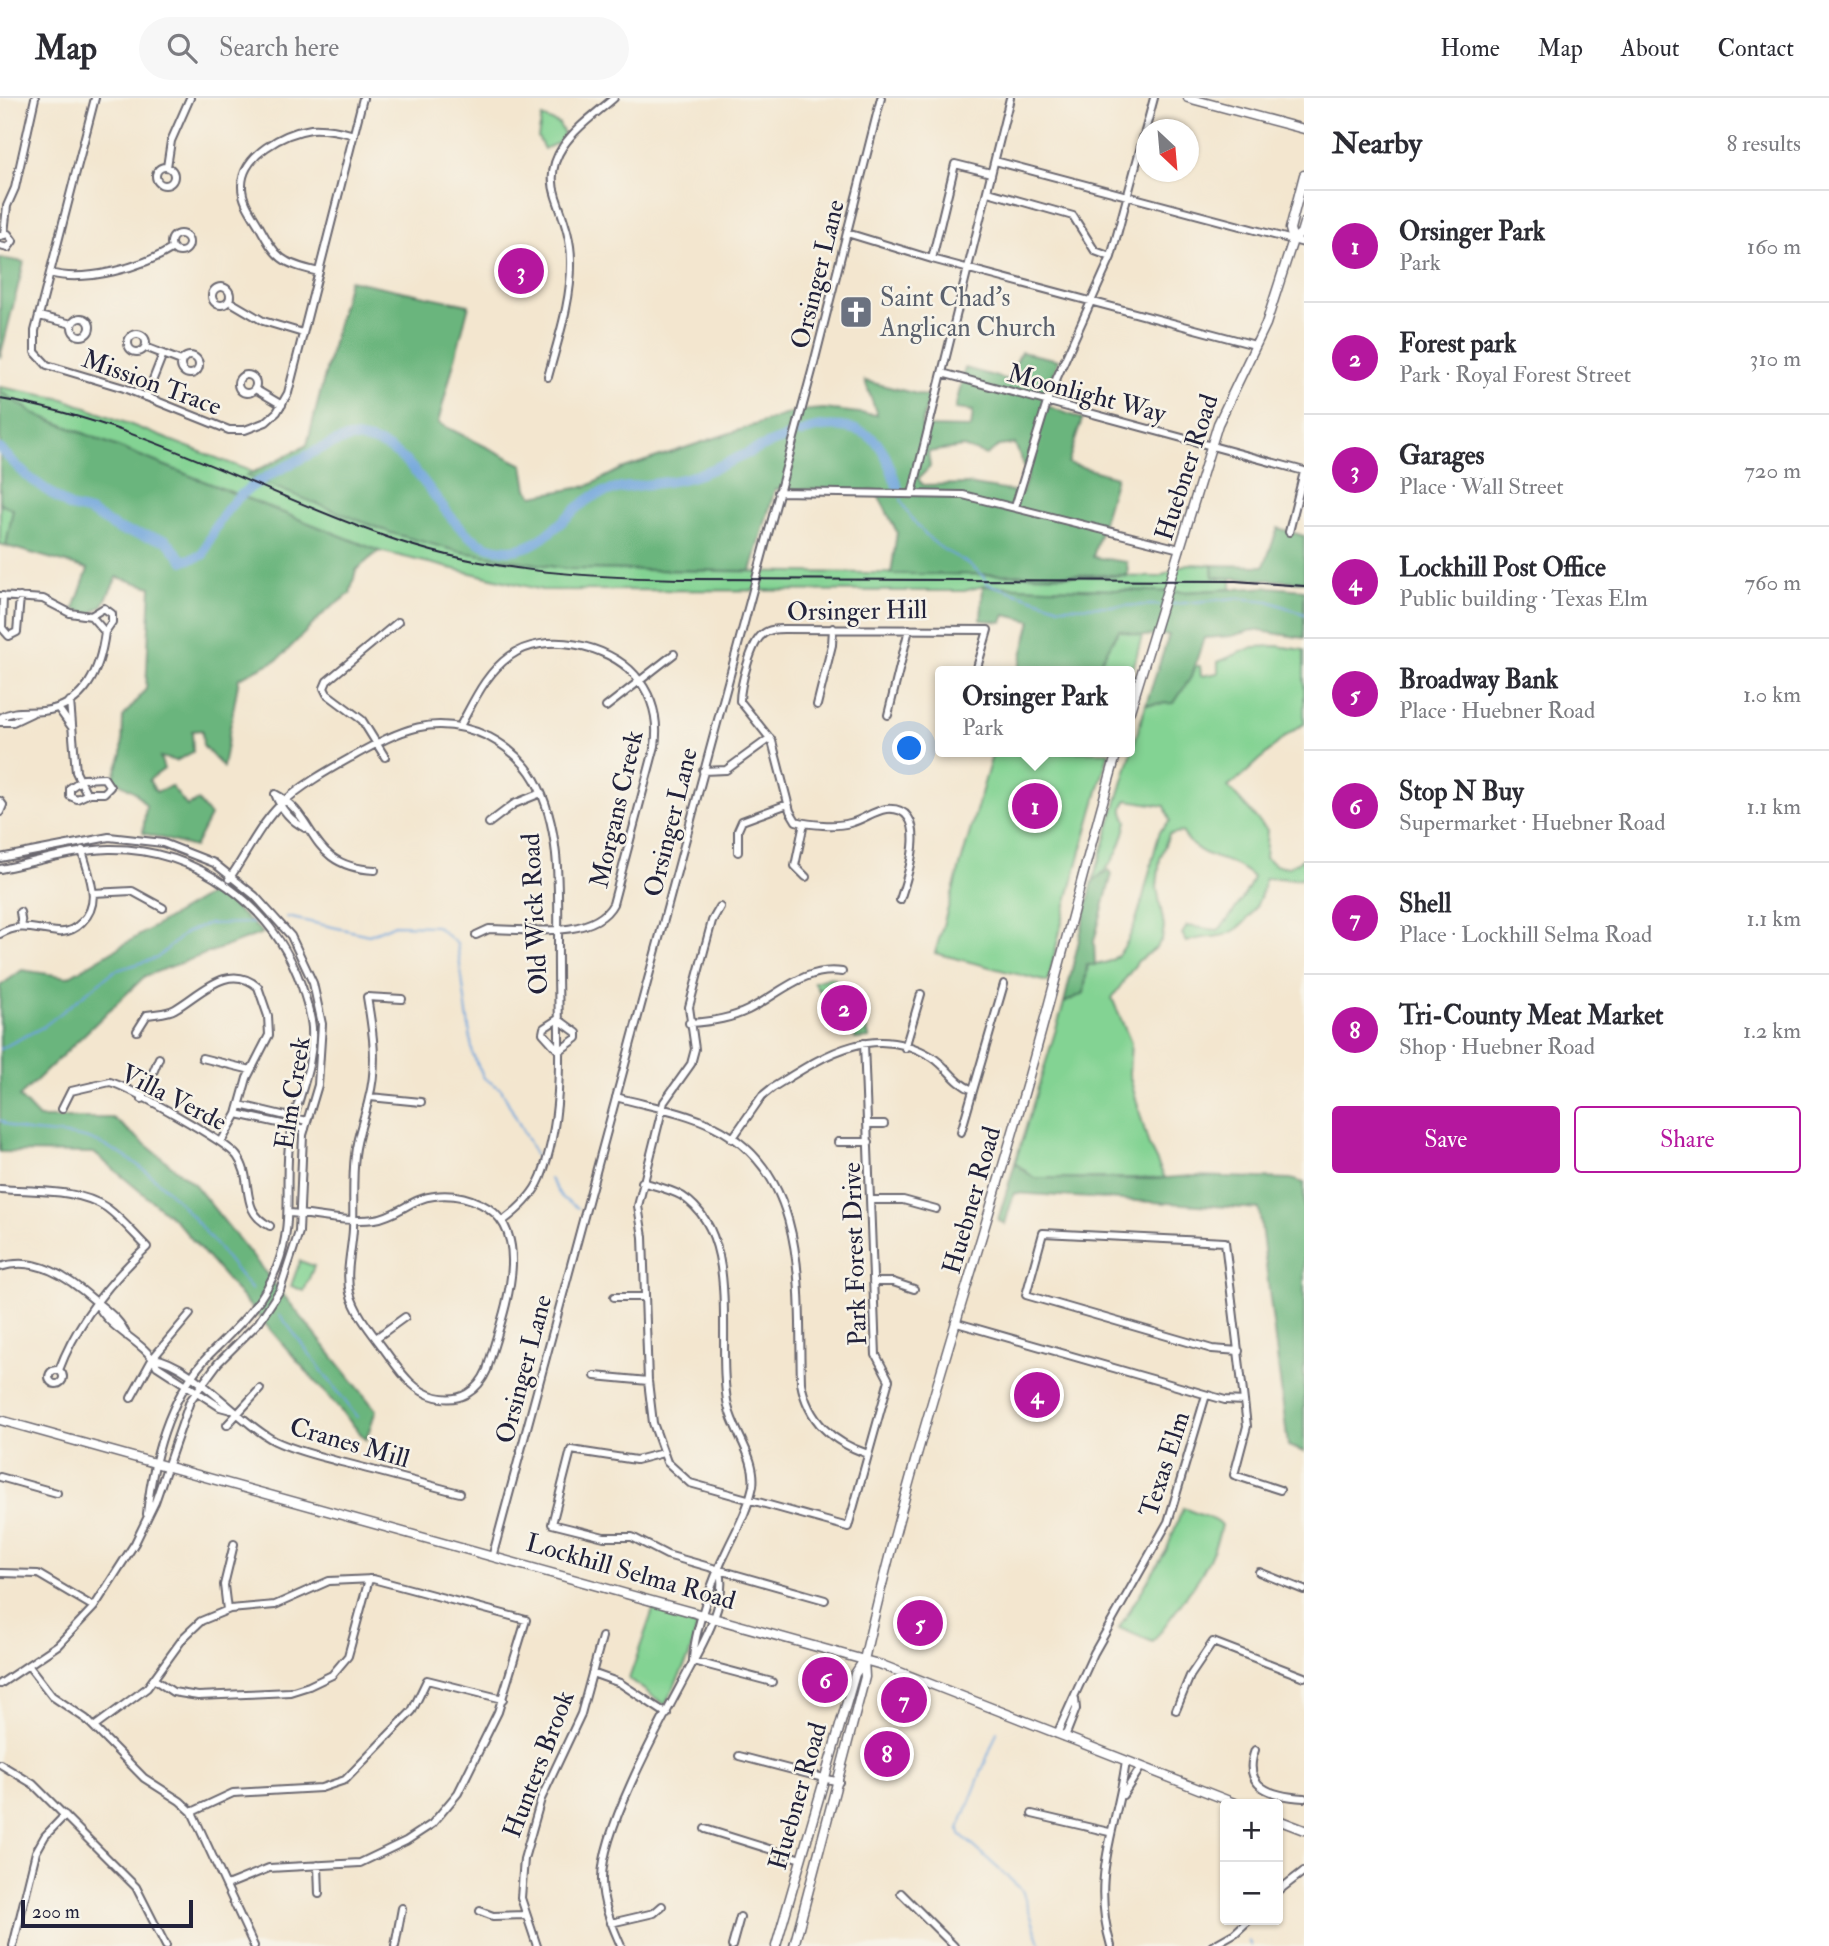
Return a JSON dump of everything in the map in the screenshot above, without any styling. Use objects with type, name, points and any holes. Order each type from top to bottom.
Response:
[{"type":"main road","points":[[1188,98],[1304,130]]},
{"type":"main road","name":"Huebner Road","points":[[1293,240],[1290,229],[1304,175]]},
{"type":"main road","name":"Huebner Road","points":[[1135,693],[1227,400],[1266,324],[1293,240],[1301,233],[1304,223]]},
{"type":"main road","name":"Huebner Road","points":[[794,1946],[839,1782],[865,1677],[864,1660],[900,1519],[1053,997],[1076,896],[1116,757]]},
{"type":"main road","name":"Lockhill Selma Road","points":[[0,1420],[493,1554],[864,1660],[1224,1799]]},
{"type":"main road","name":"Huebner Road","points":[[776,1946],[855,1674],[864,1660]]},
{"type":"main road","points":[[1283,1822],[1304,1830]]},
{"type":"street","points":[[0,246],[8,248],[13,243],[11,236],[2,235],[35,98]]},
{"type":"street","name":"Mission Trace","points":[[95,98],[39,316],[33,345],[40,360],[53,368],[146,397],[219,427],[240,430],[266,422],[282,405]]},
{"type":"street","points":[[167,167],[171,141],[190,98]]},
{"type":"street","points":[[255,389],[282,405],[363,98]]},
{"type":"street","points":[[548,377],[568,299],[571,274],[569,241],[554,190],[554,165],[569,137],[614,98]]},
{"type":"street","name":"Orsinger Lane","points":[[493,1554],[881,98]]},
{"type":"street","points":[[912,494],[1010,98]]},
{"type":"street","points":[[1015,507],[1048,402],[1111,257],[1154,98]]},
{"type":"street","points":[[319,272],[286,263],[275,254],[246,202],[243,178],[247,166],[258,153],[293,135],[327,129],[354,135]]},
{"type":"street","points":[[995,161],[1304,243]]},
{"type":"street","points":[[932,260],[955,164],[992,173]]},
{"type":"street","points":[[988,192],[1073,216],[1095,251],[1111,257]]},
{"type":"street","points":[[847,233],[932,260],[1255,345]]},
{"type":"street","points":[[50,273],[80,277],[150,261],[173,248]]},
{"type":"street","points":[[229,300],[263,321],[303,333]]},
{"type":"street","points":[[39,316],[72,324]]},
{"type":"street","points":[[145,347],[181,361]]},
{"type":"street","points":[[146,397],[163,354]]},
{"type":"street","name":"Moonlight Way","points":[[942,373],[1304,471]]},
{"type":"street","points":[[1289,532],[1304,471]]},
{"type":"street","points":[[778,492],[963,495],[1180,549]]},
{"type":"street","points":[[20,597],[17,632],[9,636],[3,632],[1,596],[37,597],[70,612],[91,616],[105,632]]},
{"type":"street","points":[[0,720],[11,712],[58,708],[70,701],[94,678],[102,657],[105,632],[113,618],[109,610],[99,609],[91,616]]},
{"type":"street","points":[[385,757],[362,720],[327,694],[324,688],[327,681],[398,622]]},
{"type":"street","points":[[2,623],[18,624]]},
{"type":"street","points":[[817,705],[832,645],[832,628]]},
{"type":"street","name":"Orsinger Hill","points":[[804,823],[793,818],[776,750],[770,738],[740,701],[744,677],[760,636],[777,629],[988,630],[977,666]]},
{"type":"street","points":[[888,715],[909,629]]},
{"type":"street","name":"Morgans Creek","points":[[460,726],[493,671],[510,655],[534,646],[559,644],[595,651],[626,667],[639,681],[654,709],[656,738],[613,904],[607,915],[595,924],[557,928],[489,929],[476,935]]},
{"type":"street","points":[[606,707],[674,654]]},
{"type":"street","points":[[70,701],[78,781],[87,794]]},
{"type":"street","points":[[58,708],[71,726]]},
{"type":"street","name":"Old Wick Road","points":[[226,883],[280,806],[316,777],[377,743],[420,726],[460,726],[498,742],[516,755],[541,793],[552,831],[557,878],[558,1089],[542,1175],[528,1199],[503,1221]]},
{"type":"street","points":[[703,771],[717,773],[726,770],[770,738]]},
{"type":"street","points":[[104,778],[110,784],[104,793],[87,794],[77,799],[71,796],[70,788],[78,781],[104,778]]},
{"type":"street","points":[[489,823],[514,804],[541,793]]},
{"type":"street","name":"Old Wick Road","points":[[280,806],[275,794],[287,800]]},
{"type":"street","points":[[287,800],[305,828],[338,861],[360,869],[375,870]]},
{"type":"street","points":[[0,801],[3,805],[0,812]]},
{"type":"street","points":[[738,852],[738,830],[743,821],[788,804]]},
{"type":"street","points":[[280,806],[296,823],[305,828]]},
{"type":"street","points":[[806,877],[797,870],[795,862],[804,823],[848,824],[882,810],[902,812],[913,827],[914,841],[900,901]]},
{"type":"street","name":"Elm Creek","points":[[0,858],[109,837],[163,843],[207,859],[260,902],[291,936],[307,965],[316,993],[322,1024],[321,1065],[305,1129],[295,1252],[280,1290],[259,1322],[196,1392],[180,1425],[147,1519]]},
{"type":"street","points":[[0,934],[22,926],[69,930],[86,917],[91,909],[93,892],[79,842]]},
{"type":"street","name":"Elm Creek","points":[[0,869],[108,849],[157,853],[194,866],[226,883],[261,916],[282,943],[296,968],[308,1006],[312,1027],[310,1068],[292,1126],[289,1162],[290,1213],[277,1268],[259,1302],[185,1385],[168,1421],[157,1462],[147,1519]]},
{"type":"street","points":[[93,892],[132,891],[163,908]]},
{"type":"street","points":[[616,1097],[662,1109],[713,1126],[751,1153],[782,1199],[792,1229],[797,1260],[801,1383],[808,1408],[829,1435],[844,1445],[868,1454],[848,1527],[690,1483],[673,1470],[663,1452],[653,1423],[638,1206],[642,1182],[662,1109],[664,1102],[691,1064],[694,1041],[689,1023],[695,980],[712,921],[720,907]]},
{"type":"street","points":[[20,912],[22,926]]},
{"type":"street","points":[[689,1023],[722,1019],[747,1010],[804,977],[833,971],[842,972]]},
{"type":"street","points":[[137,1031],[147,1015],[174,1010],[214,982],[244,979],[258,987],[263,996],[269,1026],[265,1045],[251,1070],[237,1114],[221,1142]]},
{"type":"street","points":[[961,1132],[1004,984]]},
{"type":"street","points":[[905,1048],[921,994]]},
{"type":"street","points":[[290,1213],[354,1219],[382,1217],[419,1198],[443,1195],[474,1201],[490,1208],[503,1221],[510,1236],[512,1277],[487,1370],[479,1385],[467,1395],[439,1398],[417,1389],[401,1373],[376,1338],[356,1308],[349,1289],[354,1219],[355,1156],[370,1097],[375,1048],[367,997],[402,999]]},
{"type":"street","name":"Old Wick Road","points":[[558,1019],[544,1028],[544,1033],[559,1051]]},
{"type":"street","name":"Old Wick Road","points":[[558,1019],[577,1033],[577,1038],[559,1051]]},
{"type":"street","points":[[732,1139],[762,1096],[772,1088],[837,1049],[864,1043],[905,1048],[933,1058],[961,1085],[973,1090]]},
{"type":"street","name":"Park Forest Drive","points":[[864,1043],[876,1355],[889,1380],[868,1454]]},
{"type":"street","points":[[142,1098],[159,1058]]},
{"type":"street","points":[[202,1058],[251,1070]]},
{"type":"street","name":"Villa Verde","points":[[62,1109],[71,1091],[105,1082],[118,1085],[221,1142],[242,1164],[247,1199],[254,1213],[270,1226]]},
{"type":"street","points":[[370,1097],[421,1102]]},
{"type":"street","points":[[240,1105],[307,1121]]},
{"type":"street","points":[[237,1114],[305,1129]]},
{"type":"street","name":"Park Forest Drive","points":[[868,1124],[884,1124]]},
{"type":"street","points":[[838,1142],[869,1142]]},
{"type":"street","points":[[621,1946],[611,1923],[602,1879],[608,1836],[694,1661],[720,1571],[749,1499],[752,1469],[732,1421],[725,1388],[720,1263],[713,1232],[685,1198],[642,1182]]},
{"type":"street","points":[[0,1189],[75,1195],[90,1199],[111,1211],[147,1247],[96,1302],[59,1370]]},
{"type":"street","points":[[870,1200],[903,1200],[936,1209]]},
{"type":"street","points":[[1238,1351],[1212,1349],[1026,1295],[1043,1233],[1225,1242],[1247,1426],[1234,1475],[1280,1490]]},
{"type":"street","points":[[0,1267],[13,1264],[59,1273],[73,1281],[96,1302],[106,1307],[127,1336],[153,1358]]},
{"type":"street","points":[[873,1282],[893,1282],[914,1289]]},
{"type":"street","points":[[614,1297],[645,1297]]},
{"type":"street","points":[[131,1398],[153,1358],[190,1314]]},
{"type":"street","points":[[376,1338],[405,1317]]},
{"type":"street","name":"Texas Elm","points":[[957,1323],[1206,1395],[1168,1522],[1094,1653],[1061,1735]]},
{"type":"street","name":"Cranes Mill","points":[[153,1358],[162,1359],[224,1399],[234,1412],[263,1434],[286,1446],[460,1493]]},
{"type":"street","name":"Cranes Mill","points":[[153,1358],[157,1366],[185,1385],[220,1407],[234,1412]]},
{"type":"street","points":[[595,1376],[648,1381]]},
{"type":"street","points":[[227,1425],[234,1412],[260,1388]]},
{"type":"street","points":[[1206,1395],[1233,1402],[1244,1401]]},
{"type":"street","points":[[663,1452],[644,1459],[628,1460],[570,1450],[552,1524],[604,1537],[632,1537],[667,1555],[825,1600]]},
{"type":"street","points":[[0,1477],[57,1493]]},
{"type":"street","points":[[0,1684],[72,1633],[94,1607],[147,1519]]},
{"type":"street","points":[[227,1610],[224,1585],[234,1544]]},
{"type":"street","points":[[1259,1572],[1304,1590]]},
{"type":"street","points":[[0,1573],[38,1574],[94,1607]]},
{"type":"street","points":[[155,1680],[173,1692],[198,1696],[290,1692],[309,1686],[332,1675],[348,1656],[369,1579]]},
{"type":"street","points":[[94,1727],[138,1696],[155,1680],[189,1631],[208,1617],[227,1610],[275,1605],[329,1581],[369,1579],[526,1620],[503,1699],[458,1793],[432,1824],[367,1861],[346,1865],[269,1868],[227,1885]]},
{"type":"street","name":"Hunters Brook","points":[[537,1946],[525,1915],[520,1889],[524,1859],[541,1799],[580,1714],[602,1637]]},
{"type":"street","points":[[1177,1710],[1190,1676],[1213,1642],[1304,1677]]},
{"type":"street","points":[[694,1661],[772,1682]]},
{"type":"street","points":[[28,1665],[48,1692],[94,1727],[144,1778],[192,1812],[254,1946]]},
{"type":"street","points":[[592,1673],[620,1683],[667,1713]]},
{"type":"street","points":[[192,1812],[233,1793],[321,1788],[345,1780],[412,1711],[427,1680],[503,1699]]},
{"type":"street","points":[[1255,1750],[1251,1770],[1258,1784],[1276,1794],[1304,1798]]},
{"type":"street","points":[[739,1756],[839,1782]]},
{"type":"street","points":[[1111,1946],[1103,1888],[1109,1832],[1120,1800],[1126,1761]]},
{"type":"street","points":[[0,1774],[3,1766],[29,1780],[136,1887],[166,1946]]},
{"type":"street","points":[[1120,1800],[1141,1767]]},
{"type":"street","points":[[1032,1814],[1109,1832]]},
{"type":"street","points":[[13,1946],[36,1852],[45,1836],[65,1815]]},
{"type":"street","points":[[705,1829],[801,1859]]},
{"type":"street","points":[[318,1865],[319,1894]]},
{"type":"street","points":[[1283,1887],[1304,1871]]},
{"type":"street","points":[[901,1893],[954,1946]]},
{"type":"street","points":[[611,1923],[654,1913],[662,1906]]},
{"type":"street","points":[[395,1946],[402,1908]]},
{"type":"street","points":[[480,1910],[493,1916],[525,1915]]},
{"type":"street","points":[[732,1946],[740,1917]]},
{"type":"street","points":[[1212,1946],[1244,1925]]},
{"type":"green space","points":[[542,117],[559,124],[564,134],[558,143],[544,149],[538,137]]},
{"type":"green space","points":[[0,258],[24,262],[0,358]]},
{"type":"green space","points":[[349,280],[469,305],[438,423],[523,465],[527,489],[533,496],[588,486],[621,469],[797,411],[824,409],[877,415],[865,381],[929,397],[921,427],[971,428],[973,411],[955,409],[965,368],[1008,380],[1021,352],[1059,360],[1042,404],[1082,419],[1068,463],[1116,477],[1093,557],[1127,562],[1128,575],[891,574],[897,532],[876,491],[775,489],[751,571],[568,569],[457,551],[391,533],[246,476],[307,445]],"holes":[[[1015,444],[1028,475],[1022,493],[967,484],[923,485],[918,479],[930,467],[928,452],[963,447],[986,455],[999,446]]]},
{"type":"green space","points":[[0,387],[64,399],[253,472],[247,475],[457,551],[568,569],[1159,577],[1187,564],[1212,565],[1213,577],[1231,578],[1231,589],[1184,592],[983,586],[964,591],[542,590],[379,551],[35,414],[0,391]]},
{"type":"green space","points":[[0,391],[35,414],[379,551],[356,570],[350,594],[326,611],[279,659],[239,678],[223,767],[203,746],[202,730],[192,731],[193,752],[176,761],[160,757],[164,769],[149,780],[156,792],[171,786],[187,806],[198,801],[210,816],[194,847],[143,833],[146,805],[135,792],[113,779],[122,754],[123,717],[146,689],[151,587],[117,577],[103,605],[90,614],[74,609],[88,569],[6,546],[13,509],[0,503]]},
{"type":"green space","points":[[0,504],[13,509],[6,546],[0,544]]},
{"type":"green space","points":[[1278,528],[1304,536],[1304,582],[1213,577],[1212,565],[1264,566]]},
{"type":"green space","points":[[983,586],[1184,592],[1269,587],[1304,590],[1304,638],[1253,630],[1232,636],[1204,638],[1191,677],[1174,703],[1146,704],[1169,635],[1142,636],[1119,630],[1098,666],[1019,666],[1031,621],[1005,615],[1002,622],[981,620]]},
{"type":"green space","points":[[1114,629],[1142,636],[1134,666],[1030,666]]},
{"type":"green space","points":[[1277,646],[1304,650],[1304,724],[1228,787],[1267,830],[1265,858],[1275,865],[1289,867],[1304,858],[1304,877],[1265,879],[1256,907],[1237,929],[1219,936],[1187,942],[1182,934],[1187,926],[1218,930],[1233,913],[1253,877],[1234,864],[1198,849],[1182,832],[1169,834],[1160,859],[1157,887],[1164,927],[1162,939],[1156,948],[1138,961],[1112,998],[1131,1043],[1129,1074],[1149,1146],[1165,1178],[1034,1178],[1015,1163],[1064,1003],[1084,993],[1088,964],[1108,962],[1118,955],[1125,945],[1138,915],[1160,831],[1170,821],[1165,806],[1127,800],[1123,810],[1127,821],[1120,847],[1112,862],[1093,881],[1130,757],[1135,757],[1135,741],[1146,704],[1174,703],[1195,666],[1200,666],[1201,676],[1218,673],[1218,662],[1253,647]]},
{"type":"green space","points":[[992,757],[1108,757],[1067,901],[1048,982],[935,953]]},
{"type":"green space","points":[[1109,870],[1112,874],[1094,941],[1095,965],[1087,965],[1084,993],[1064,1003],[1093,881]]},
{"type":"green space","points":[[215,891],[263,933],[145,976],[19,1097],[39,1118],[113,1118],[195,1185],[376,1410],[366,1440],[176,1221],[94,1153],[0,1152],[0,986],[22,970],[68,977]]},
{"type":"green space","points":[[831,977],[840,982],[844,996],[863,1022],[869,1038],[855,1039],[854,1023],[829,1006],[814,982]]},
{"type":"green space","points":[[1015,1163],[1034,1178],[1154,1179],[1190,1176],[1291,1179],[1304,1183],[1304,1452],[1288,1446],[1259,1209],[1014,1193],[1005,1224],[998,1220]]},
{"type":"green space","points":[[300,1261],[314,1266],[304,1291],[291,1286]]},
{"type":"green space","points":[[1183,1508],[1221,1525],[1217,1541],[1202,1572],[1153,1642],[1119,1628],[1166,1551]]},
{"type":"green space","points":[[654,1607],[699,1619],[689,1657],[665,1705],[629,1679]]},
{"type":"waterway","points":[[800,433],[819,428],[840,427],[870,437],[884,453],[898,489]]},
{"type":"waterway","points":[[0,449],[27,476],[70,507],[90,512],[120,530],[166,540],[184,561],[203,555],[226,511],[245,491],[310,454],[350,438],[371,441],[393,451],[411,466],[457,524],[474,539],[494,548],[518,549],[529,546],[548,534],[592,497],[625,487],[675,481],[699,474],[789,437]]},
{"type":"waterway","points":[[901,499],[908,513],[925,534],[944,550],[974,568],[988,584],[1060,607],[1159,605]]},
{"type":"waterway","points":[[1164,605],[1236,598],[1269,601],[1304,614]]},
{"type":"waterway","points":[[287,917],[369,935],[393,925],[436,926],[457,944],[473,1055],[484,1078],[501,1089],[539,1162]]},
{"type":"waterway","points":[[0,1049],[43,1027],[114,971],[157,958],[185,933],[207,924],[253,923]]},
{"type":"waterway","points":[[0,1120],[20,1130],[88,1139],[114,1150],[137,1165],[179,1202],[252,1290]]},
{"type":"waterway","points":[[550,1179],[562,1198],[578,1208]]},
{"type":"waterway","points":[[280,1315],[357,1417]]},
{"type":"waterway","points":[[997,1732],[959,1829],[960,1834],[1022,1890],[1041,1946]]},
{"type":"waterway","points":[[1249,1941],[1251,1946]]},
{"type":"railway","points":[[0,399],[50,409],[147,440],[337,518],[420,548],[530,570],[681,579],[1236,581],[1304,586]]},
{"type":"place","name":"Garages","points":[[521,271]]},
{"type":"place","name":"Saint Chad's Anglican Church","points":[[856,312]]},
{"type":"place","name":"Orsinger Park","points":[[1035,806]]},
{"type":"place","name":"Forest park","points":[[844,1008]]},
{"type":"place","name":"Lockhill Post Office","points":[[1037,1395]]},
{"type":"place","name":"Broadway Bank","points":[[920,1623]]},
{"type":"place","name":"Stop N Buy","points":[[825,1680]]},
{"type":"place","name":"Shell","points":[[904,1700]]},
{"type":"place","name":"Tri-County Meat Market","points":[[887,1754]]}]
